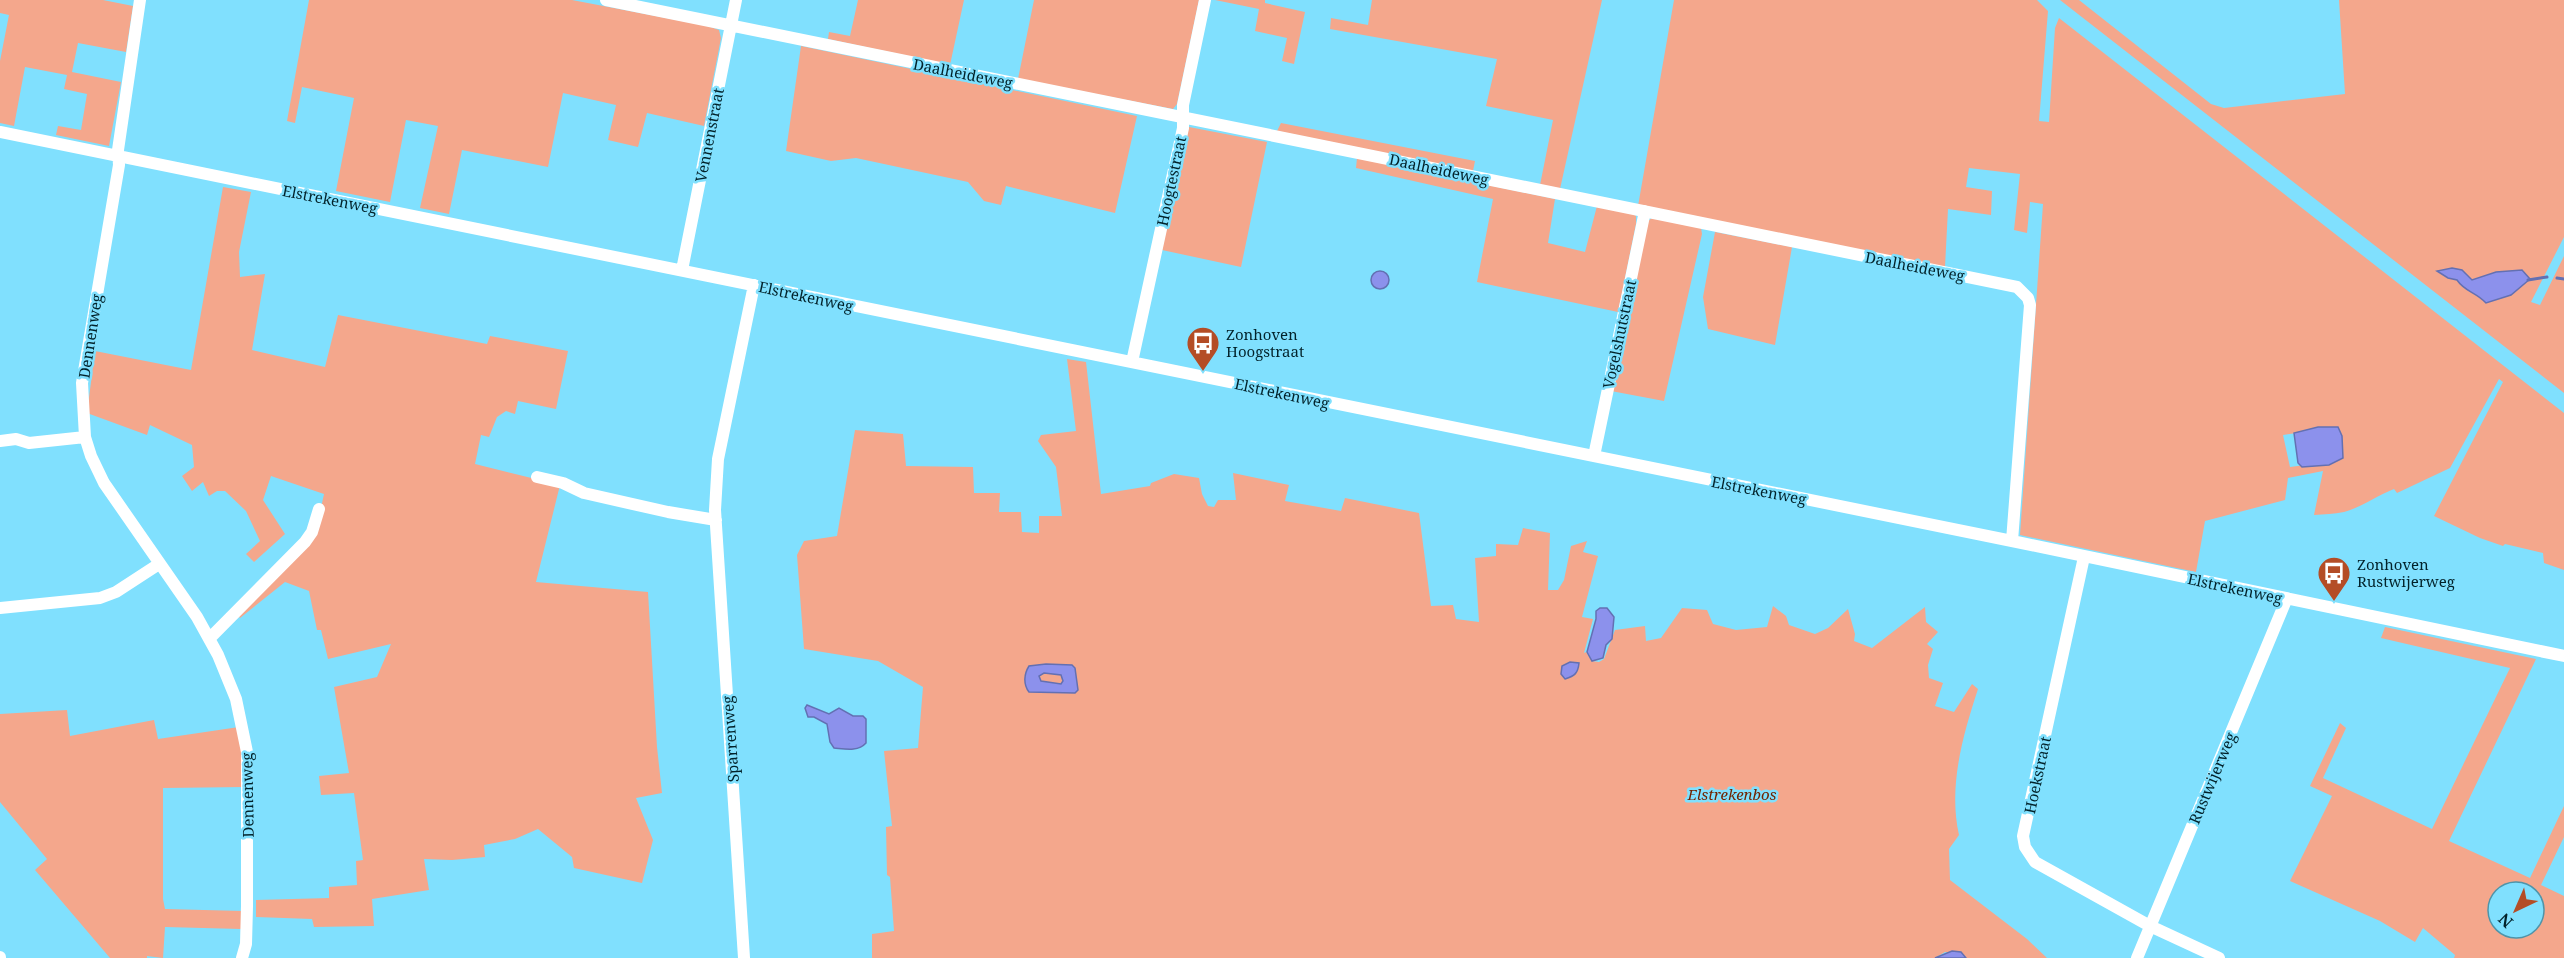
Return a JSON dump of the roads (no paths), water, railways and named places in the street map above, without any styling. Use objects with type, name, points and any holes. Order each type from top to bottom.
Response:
[{"type":"street","name":"Dennenweg","points":[[140,0],[118,156],[119,165],[82,383],[85,437],[104,483],[209,639],[236,699],[247,752],[247,906],[246,944],[242,958]]},
{"type":"street","name":"Daalheideweg","points":[[606,0],[2010,285],[2024,291],[2030,305],[2012,541]]},
{"type":"street","name":"Vennenstraat","points":[[682,270],[736,0]]},
{"type":"street","name":"Hoogtestraat","points":[[1132,362],[1183,128],[1182,117],[1205,0]]},
{"type":"street","name":"Elstrekenweg","points":[[0,132],[2012,541],[2564,656]]},
{"type":"street","name":"Vogelshutstraat","points":[[1594,456],[1645,211]]},
{"type":"street","name":"Sparrenweg","points":[[744,958],[716,520],[718,459],[754,285]]},
{"type":"street","points":[[0,441],[16,439],[29,443],[85,437]]},
{"type":"street","points":[[537,477],[563,483],[584,493],[716,520]]},
{"type":"street","points":[[209,639],[305,542],[312,532],[319,509]]},
{"type":"street","name":"Hoekstraat","points":[[2084,556],[2023,836],[2025,847],[2035,862],[2150,926],[2219,958]]},
{"type":"street","points":[[0,608],[100,598],[116,592],[159,564]]},
{"type":"street","name":"Rustwijerweg","points":[[2137,958],[2287,598]]},
{"type":"water","points":[[2452,268],[2462,270],[2472,280],[2496,272],[2522,270],[2530,279],[2511,295],[2486,303],[2457,280],[2448,278],[2437,271]]},
{"type":"water","points":[[1380,271],[1386,274],[1389,280],[1386,286],[1380,289],[1374,286],[1371,280],[1374,274]]},
{"type":"water","points":[[2318,427],[2338,427],[2342,436],[2343,458],[2329,465],[2302,467],[2298,463],[2294,433]]},
{"type":"water","points":[[1600,608],[1607,608],[1614,617],[1612,639],[1606,645],[1603,658],[1592,661],[1587,652],[1596,611]]},
{"type":"water","points":[[1570,662],[1579,663],[1578,669],[1574,675],[1565,679],[1561,674],[1562,666]]},
{"type":"water","points":[[1072,665],[1075,668],[1078,690],[1075,693],[1029,692],[1025,679],[1029,666]],"holes":[[[1044,673],[1061,675],[1063,681],[1061,684],[1041,681],[1039,676]]]},
{"type":"water","points":[[807,705],[829,714],[839,708],[853,716],[863,716],[866,719],[866,743],[855,749],[834,748],[830,742],[827,724],[814,717],[808,717],[805,708]]},
{"type":"water","points":[[1952,951],[1961,952],[1966,958],[1935,958]]},
{"type":"waterway","points":[[2528,280],[2547,277]]},
{"type":"waterway","points":[[2557,278],[2564,279]]},
{"type":"place","name":"Zonhoven Hoogstraat","points":[[1203,372]]},
{"type":"place","name":"Zonhoven Rustwijerweg","points":[[2334,602]]},
{"type":"park label","name":"Elstrekenbos","points":[[1732,794]]}]
